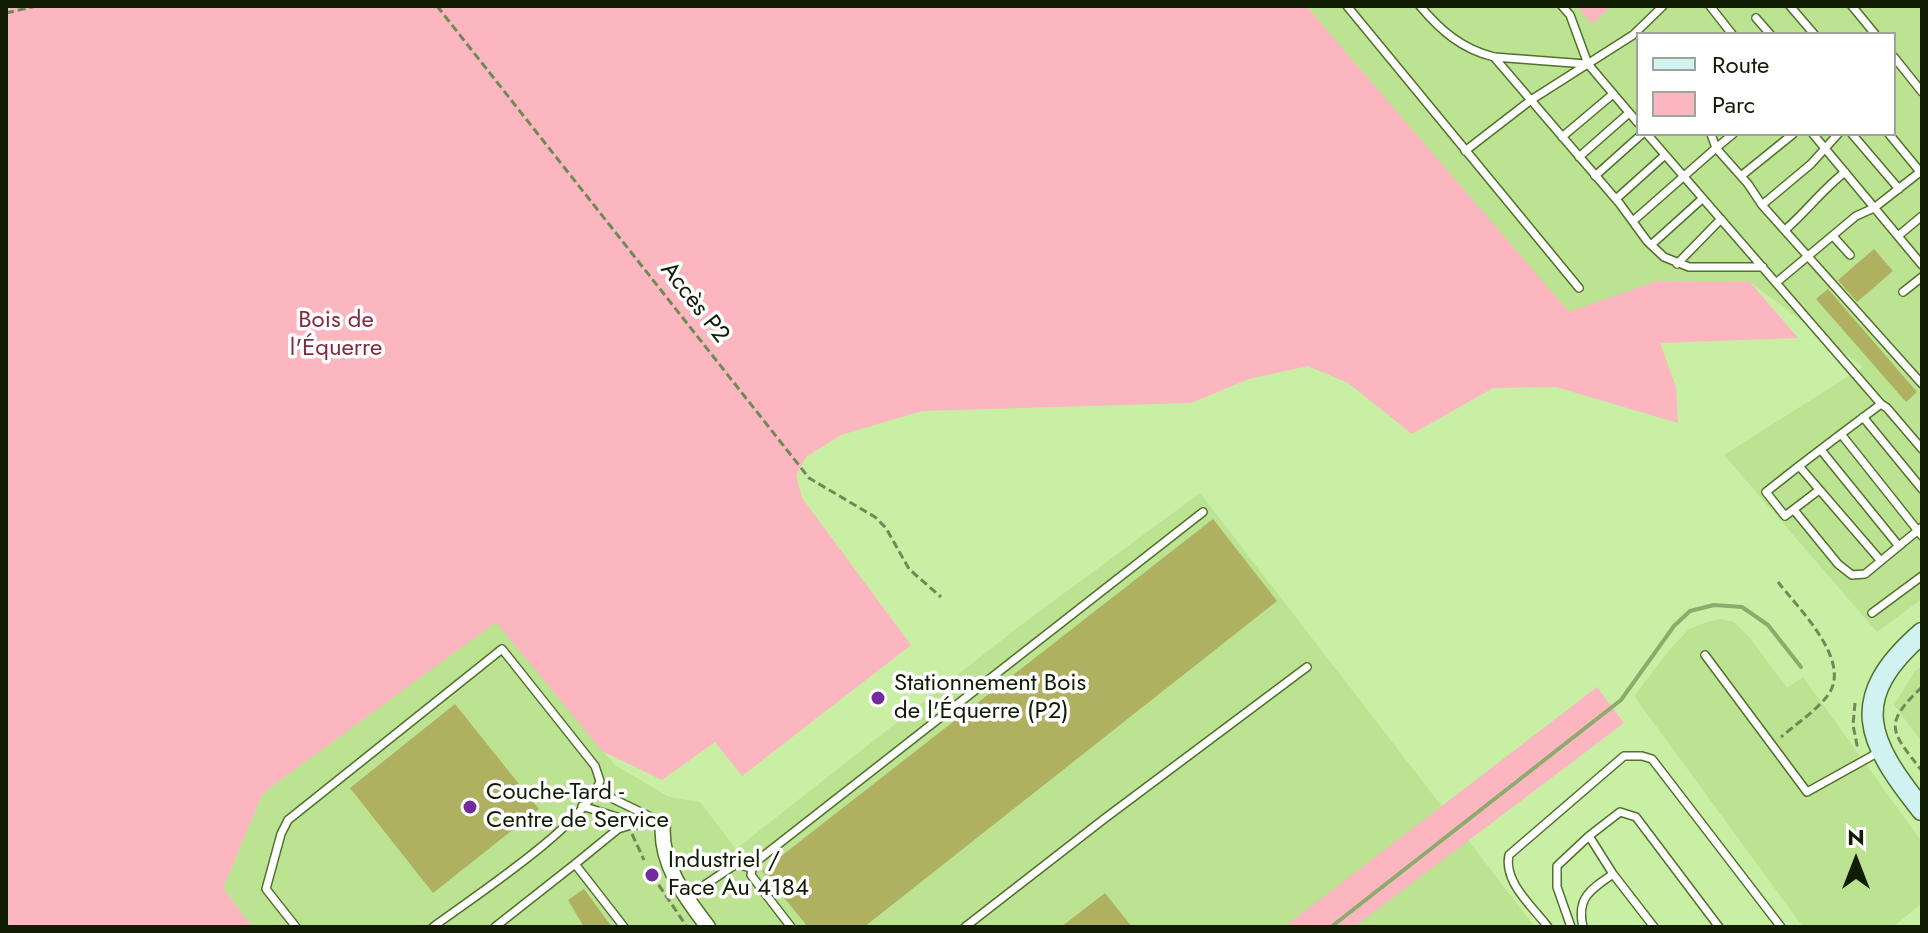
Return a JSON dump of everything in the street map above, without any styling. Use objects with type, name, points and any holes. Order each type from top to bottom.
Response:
[{"type":"street","points":[[1922,633],[1886,671],[1873,705],[1874,729],[1881,751],[1922,810]]},
{"type":"street","points":[[663,823],[666,857],[687,897],[708,927]]},
{"type":"lane","points":[[1347,6],[1579,288]]},
{"type":"lane","points":[[1420,6],[1438,27],[1458,43],[1494,57],[1588,64]]},
{"type":"lane","points":[[1562,6],[1570,15],[1588,64],[1636,121]]},
{"type":"lane","points":[[1642,32],[1663,6]]},
{"type":"lane","points":[[1710,6],[1730,32]]},
{"type":"lane","points":[[1790,6],[1812,32]]},
{"type":"lane","points":[[1852,6],[1873,32]]},
{"type":"lane","points":[[1756,18],[1768,32]]},
{"type":"lane","points":[[1465,151],[1531,100],[1636,36]]},
{"type":"lane","points":[[1494,57],[1616,199],[1651,245],[1677,264],[1689,267],[1763,267]]},
{"type":"lane","points":[[1896,60],[1922,92]]},
{"type":"lane","points":[[1562,137],[1613,94]]},
{"type":"lane","points":[[1579,157],[1629,113]]},
{"type":"lane","points":[[1595,176],[1642,136]]},
{"type":"lane","points":[[1646,136],[1922,449]]},
{"type":"lane","points":[[1712,136],[1716,148],[1762,205],[1922,384]]},
{"type":"lane","points":[[1633,221],[1731,136]]},
{"type":"lane","points":[[1741,176],[1791,136]]},
{"type":"lane","points":[[1815,136],[1921,261]]},
{"type":"lane","points":[[1762,205],[1811,164],[1836,136]]},
{"type":"lane","points":[[1854,136],[1899,189]]},
{"type":"lane","points":[[1777,282],[1856,216],[1874,208],[1921,173],[1891,136]]},
{"type":"lane","points":[[1616,199],[1665,155]]},
{"type":"lane","points":[[1785,230],[1806,212],[1822,190],[1845,172]]},
{"type":"lane","points":[[1651,245],[1702,199]]},
{"type":"lane","points":[[1898,236],[1922,216]]},
{"type":"lane","points":[[1677,264],[1721,219]]},
{"type":"lane","points":[[1833,236],[1850,255]]},
{"type":"lane","points":[[1903,292],[1922,277]]},
{"type":"lane","points":[[1819,490],[1785,516],[1766,492],[1881,404]]},
{"type":"lane","points":[[1863,417],[1922,489]]},
{"type":"lane","points":[[1794,510],[1838,564],[1852,575],[1865,574],[1898,545],[1920,531],[1841,434]]},
{"type":"lane","points":[[1821,450],[1898,545]]},
{"type":"lane","points":[[1799,466],[1880,560]]},
{"type":"lane","points":[[751,868],[1203,512]]},
{"type":"lane","points":[[1872,613],[1922,576]]},
{"type":"lane","points":[[296,927],[266,889],[281,834],[288,820],[502,649],[595,766],[600,781],[582,806],[547,842],[433,927]]},
{"type":"lane","points":[[1705,655],[1807,792],[1881,751]]},
{"type":"lane","points":[[965,927],[1307,667]]},
{"type":"lane","points":[[1548,927],[1510,878],[1506,866],[1509,855],[1624,756],[1642,756],[1652,759],[1781,927]]},
{"type":"lane","points":[[595,790],[663,823]]},
{"type":"lane","points":[[582,806],[620,818],[663,823]]},
{"type":"lane","points":[[1571,927],[1555,876],[1557,866],[1620,812],[1636,817],[1719,927]]},
{"type":"lane","points":[[495,927],[618,829],[663,823]]},
{"type":"lane","points":[[1589,836],[1613,874],[1654,927]]},
{"type":"lane","points":[[575,864],[624,927]]},
{"type":"lane","points":[[687,897],[736,864],[751,868]]},
{"type":"lane","points":[[751,868],[753,878],[791,927]]},
{"type":"lane","points":[[1583,927],[1580,906],[1586,896],[1613,874]]},
{"type":"path","points":[[6,13],[36,6]]},
{"type":"path","name":"Accès P2","points":[[437,6],[809,478],[875,517],[886,528],[909,569],[941,597]]},
{"type":"path","points":[[1772,745],[1827,696],[1834,685],[1829,650],[1778,582]]},
{"type":"path","points":[[1922,687],[1897,714],[1897,738],[1922,771]]},
{"type":"path","points":[[635,843],[644,860]]},
{"type":"path","points":[[652,875],[687,927]]},
{"type":"shaded area","points":[[1306,6],[1577,6],[1592,24],[1612,6],[1922,6],[1922,599],[1877,632],[1724,455],[1863,367],[1750,282],[1657,281],[1569,313]]},
{"type":"shaded area","points":[[1200,493],[1535,927],[252,927],[223,888],[263,793],[496,621],[615,765],[669,797],[700,802],[736,849],[1021,625]]},
{"type":"shaded area","points":[[1721,619],[1734,622],[1750,638],[1787,688],[1803,677],[1922,842],[1922,903],[1893,927],[1803,927],[1634,696],[1689,629]]},
{"type":"shaded area","points":[[1922,666],[1922,742],[1894,705],[1915,671]]},
{"type":"green space","name":"Bois de l'Équerre","points":[[6,6],[1306,6],[1569,312],[1657,281],[1750,282],[1798,338],[1660,343],[1676,387],[1678,423],[1556,387],[1493,388],[1412,434],[1348,383],[1308,366],[1249,379],[1191,403],[922,411],[841,435],[806,457],[796,475],[802,498],[911,645],[742,776],[715,742],[662,780],[602,751],[496,622],[263,793],[223,888],[252,927],[6,927]]},
{"type":"green space","points":[[1577,6],[1612,6],[1592,24]]},
{"type":"green space","points":[[1597,687],[1624,723],[1354,927],[1284,927]]},
{"type":"building","points":[[1874,249],[1893,271],[1857,302],[1838,280]]},
{"type":"building","points":[[1828,289],[1917,392],[1906,402],[1816,299]]},
{"type":"building","points":[[1213,519],[1277,601],[864,927],[808,927],[762,871]]},
{"type":"building","points":[[455,704],[539,809],[433,893],[350,788]]},
{"type":"building","points":[[584,889],[612,927],[584,927],[568,900]]},
{"type":"building","points":[[1105,893],[1132,927],[1061,927]]},
{"type":"waterway","points":[[1331,927],[1621,700],[1674,626],[1690,611],[1714,605],[1742,607],[1768,625],[1801,667]]},
{"type":"place","name":"Stationnement Bois de l'Équerre (P2)","points":[[878,698]]},
{"type":"place","name":"Couche-Tard - Centre de Service","points":[[470,807]]},
{"type":"place","name":"Industriel / Face Au 4184","points":[[652,875]]}]
